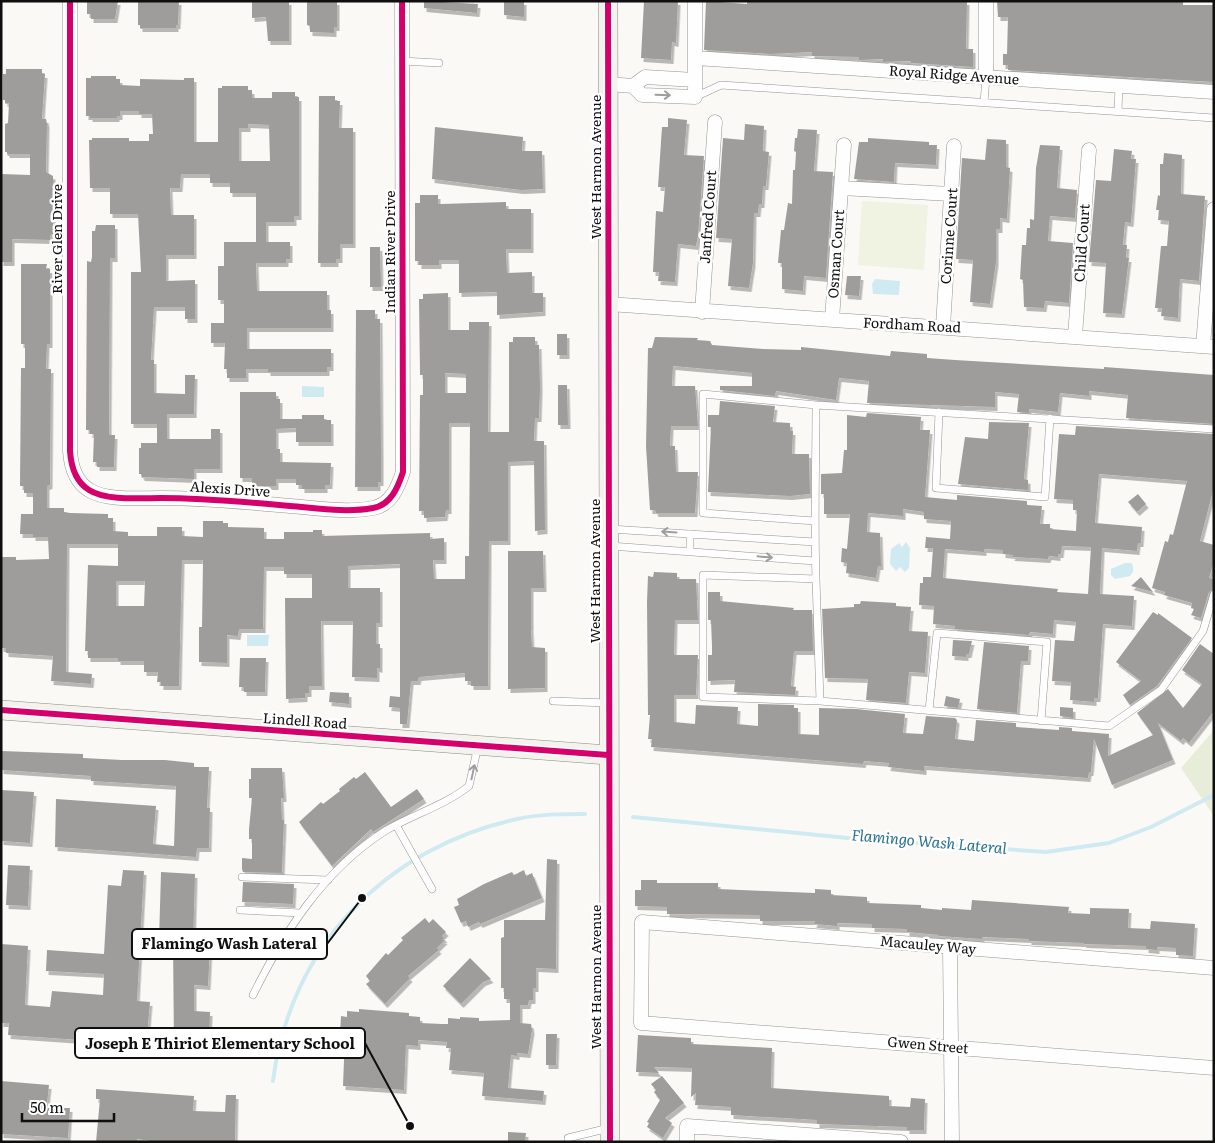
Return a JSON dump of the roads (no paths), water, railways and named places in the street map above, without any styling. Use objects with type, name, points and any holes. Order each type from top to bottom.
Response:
[{"type":"main road","name":"West Harmon Avenue","points":[[608,1],[609,304],[607,537],[610,1135]]},
{"type":"main road","name":"Lindell Road","points":[[1,710],[608,755]]},
{"type":"street","name":"River Glen Drive","points":[[70,1],[70,451],[75,475]]},
{"type":"street","name":"Indian River Drive","points":[[389,499],[398,487],[403,472],[402,1]]},
{"type":"street","points":[[608,84],[633,86],[642,94],[695,97],[695,1]]},
{"type":"street","points":[[986,1],[986,77]]},
{"type":"street","name":"Royal Ridge Avenue","points":[[695,58],[1214,92]]},
{"type":"street","points":[[633,86],[645,77],[695,80]]},
{"type":"street","name":"Janfred Court","points":[[702,312],[715,122]]},
{"type":"street","name":"Osman Court","points":[[832,320],[844,145]]},
{"type":"street","name":"Corinne Court","points":[[943,327],[954,146]]},
{"type":"street","name":"Child Court","points":[[1075,336],[1089,150]]},
{"type":"street","points":[[841,188],[951,194]]},
{"type":"street","points":[[1208,347],[1214,208]]},
{"type":"street","name":"Fordham Road","points":[[609,304],[1208,347]]},
{"type":"street","name":"Alexis Drive","points":[[75,475],[88,490],[100,495],[135,498],[201,498],[331,509],[375,508],[389,499]]},
{"type":"street","name":"Macauley Way","points":[[641,1023],[642,922],[1214,968]]},
{"type":"street","points":[[950,947],[952,1142]]},
{"type":"street","name":"Gwen Street","points":[[641,1023],[1214,1068]]},
{"type":"street","points":[[687,1142],[688,1126],[901,1142]]},
{"type":"lane","points":[[402,61],[439,63]]},
{"type":"lane","points":[[984,102],[986,77]]},
{"type":"lane","points":[[695,97],[721,85],[1214,118]]},
{"type":"lane","points":[[1118,111],[1119,86]]},
{"type":"lane","points":[[816,521],[702,513],[703,394],[816,405],[1214,428]]},
{"type":"lane","points":[[816,405],[815,561],[820,701]]},
{"type":"lane","points":[[939,412],[936,488],[1045,497],[1050,418]]},
{"type":"lane","points":[[690,534],[690,552]]},
{"type":"lane","points":[[607,537],[690,534],[815,542]]},
{"type":"lane","points":[[607,537],[690,552],[815,561]]},
{"type":"lane","points":[[816,579],[703,575],[702,697],[820,701],[1109,726],[1162,690],[1203,631],[1214,594]]},
{"type":"lane","points":[[929,710],[937,633],[1047,642],[1041,721]]},
{"type":"lane","points":[[553,701],[608,703]]},
{"type":"lane","points":[[254,996],[274,954],[301,914],[328,880],[358,852],[396,825],[459,794],[468,786],[472,779],[478,746]]},
{"type":"lane","points":[[396,825],[432,889]]},
{"type":"lane","points":[[242,877],[328,880]]},
{"type":"lane","points":[[240,910],[301,914]]},
{"type":"lane","points":[[568,1142],[568,1138],[610,1135]]},
{"type":"water","points":[[875,279],[900,281],[899,295],[873,294],[872,284]]},
{"type":"water","points":[[302,386],[324,387],[324,397],[302,397]]},
{"type":"water","points":[[906,542],[910,548],[909,568],[905,572],[900,567],[896,571],[890,564],[891,549],[899,543],[902,547]]},
{"type":"water","points":[[1125,563],[1131,563],[1133,572],[1130,576],[1115,579],[1111,575],[1111,569]]},
{"type":"water","points":[[247,635],[269,635],[268,646],[247,646]]},
{"type":"waterway","name":"Flamingo Wash Lateral","points":[[633,817],[858,839],[1046,852],[1109,843],[1151,827],[1214,795]]},
{"type":"waterway","name":"Flamingo Wash Lateral","points":[[273,1081],[283,1032],[300,988],[323,947],[352,911],[386,879],[426,853],[469,833],[525,817],[585,814]]},
{"type":"place","name":"Flamingo Wash Lateral","points":[[362,898]]},
{"type":"place","name":"Joseph E Thiriot Elementary School","points":[[410,1126]]}]
